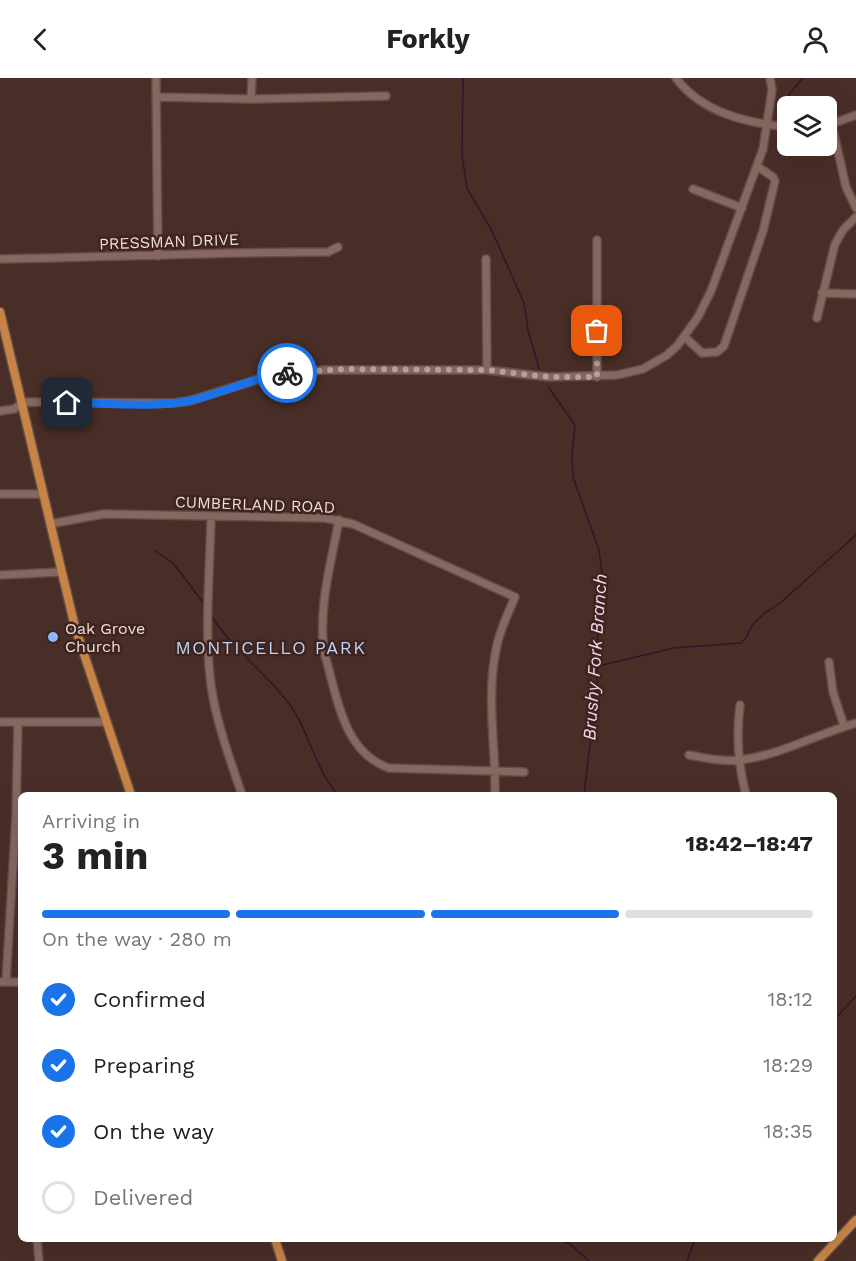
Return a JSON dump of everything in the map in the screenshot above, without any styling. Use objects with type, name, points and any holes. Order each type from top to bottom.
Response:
[{"type":"main road","points":[[0,315],[23,403],[77,636],[130,792]]},
{"type":"main road","points":[[837,1240],[856,1220]]},
{"type":"main road","points":[[276,1242],[282,1261]]},
{"type":"main road","points":[[818,1261],[836,1242]]},
{"type":"street","points":[[156,78],[158,256]]},
{"type":"street","points":[[251,99],[252,78]]},
{"type":"street","points":[[676,78],[689,93],[707,106],[732,116],[777,125]]},
{"type":"street","points":[[0,411],[14,410],[23,403],[173,403],[189,401],[259,379],[302,371],[488,370],[549,377],[597,377],[643,369],[668,355],[685,337],[711,291],[757,166],[768,124],[772,90],[770,78]]},
{"type":"street","points":[[157,97],[251,99],[386,96]]},
{"type":"street","points":[[837,123],[856,115]]},
{"type":"street","points":[[837,155],[846,187],[856,208]]},
{"type":"street","points":[[685,337],[702,353],[717,352],[724,346],[760,240],[775,181],[757,166]]},
{"type":"street","points":[[693,189],[742,208]]},
{"type":"street","points":[[817,318],[835,244],[843,230],[856,217]]},
{"type":"street","points":[[597,240],[597,377]]},
{"type":"street","name":"PRESSMAN DRIVE","points":[[0,258],[158,256],[218,252],[328,252],[338,247]]},
{"type":"street","points":[[486,259],[488,370]]},
{"type":"street","points":[[822,293],[856,294]]},
{"type":"street","points":[[0,494],[43,494]]},
{"type":"street","name":"CUMBERLAND ROAD","points":[[50,524],[104,514],[302,517],[339,520],[353,524],[515,597],[502,628],[493,667],[491,700],[496,772]]},
{"type":"street","points":[[211,516],[209,631],[211,684],[223,737],[241,792]]},
{"type":"street","points":[[339,520],[324,606],[322,640],[352,739],[366,756],[389,768],[524,772]]},
{"type":"street","points":[[0,575],[61,572]]},
{"type":"street","points":[[829,662],[833,692],[844,726]]},
{"type":"street","points":[[740,705],[739,760],[745,792]]},
{"type":"street","points":[[0,722],[107,722]]},
{"type":"street","points":[[3,982],[16,815],[18,723]]},
{"type":"street","points":[[689,755],[739,760],[792,747],[856,723]]},
{"type":"street","points":[[495,792],[496,772]]},
{"type":"street","points":[[37,1242],[39,1261]]},
{"type":"waterway","name":"Brushy Fork Branch","points":[[463,78],[462,155],[467,188],[492,231],[524,303],[528,330],[539,369]]},
{"type":"waterway","points":[[789,96],[803,78]]},
{"type":"waterway","name":"Brushy Fork Branch","points":[[549,388],[575,425],[572,455],[573,477],[599,550],[603,581],[598,622],[597,685],[584,792]]},
{"type":"waterway","points":[[598,666],[674,648],[741,643],[753,624],[856,535]]},
{"type":"waterway","points":[[155,551],[173,563],[205,605]]},
{"type":"waterway","points":[[210,614],[228,638],[268,679],[295,712],[323,773],[336,792]]},
{"type":"waterway","points":[[837,1017],[856,996]]},
{"type":"waterway","name":"Brushy Fork Branch","points":[[566,1242],[589,1261]]},
{"type":"waterway","points":[[687,1261],[694,1242]]},
{"type":"way so far","points":[[287,373],[344,369],[488,370],[532,376],[597,377],[597,331]]},
{"type":"place","name":"Oak Grove Church","points":[[53,637]]},
{"type":"district","name":"MONTICELLO PARK","points":[[271,648]]},
{"type":"route","points":[[67,403],[189,401],[259,379],[287,373]]}]
